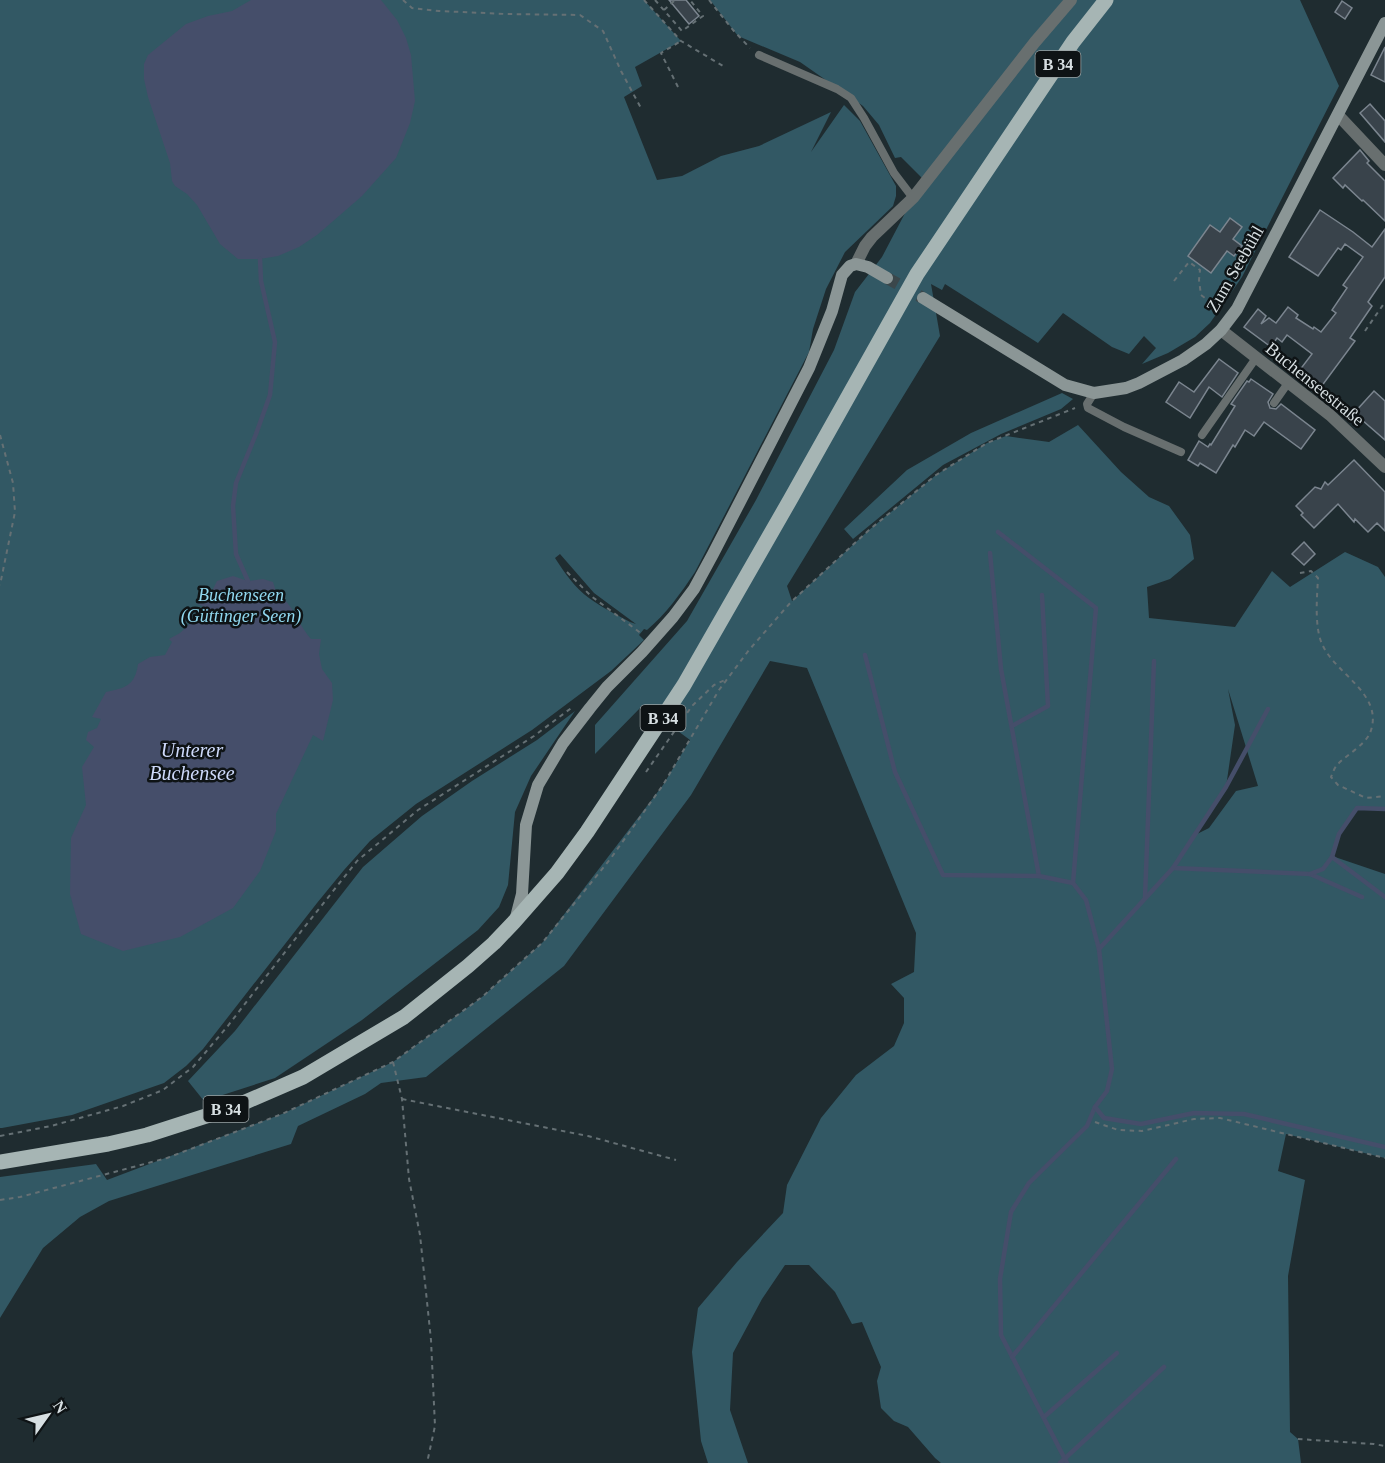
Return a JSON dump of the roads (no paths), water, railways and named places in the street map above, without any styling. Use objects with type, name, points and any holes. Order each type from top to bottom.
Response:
[{"type":"main road","name":"B 34","points":[[0,1162],[108,1144],[147,1135],[234,1107],[303,1077],[404,1017],[468,966],[514,922],[556,873],[580,840],[684,685],[917,274],[1073,42],[1106,0]]},
{"type":"main road","name":"Zum Seebühl","points":[[923,298],[1065,385],[1094,393],[1126,388],[1183,360],[1221,330],[1237,309],[1385,23]]},
{"type":"main road","points":[[514,922],[522,894],[526,825],[538,785],[563,743],[607,687],[652,641],[694,589],[809,369],[832,311],[842,275],[850,266],[856,264],[868,267],[887,278]]},
{"type":"street","points":[[856,264],[872,237],[913,198],[1035,42],[1071,0]]},
{"type":"street","points":[[1338,115],[1385,165]]},
{"type":"street","name":"Buchenseestraße","points":[[1221,330],[1330,416],[1385,467]]},
{"type":"lane","points":[[759,55],[837,89],[851,98],[894,173],[913,198]]},
{"type":"lane","points":[[1202,435],[1256,358]]},
{"type":"lane","points":[[1274,403],[1288,382]]},
{"type":"lane","points":[[1094,393],[1087,404],[1088,408],[1181,452]]},
{"type":"water","points":[[251,0],[381,0],[397,20],[406,38],[411,55],[415,101],[410,123],[396,158],[362,196],[317,235],[299,247],[278,256],[238,259],[220,244],[197,205],[172,181],[170,163],[148,97],[144,79],[144,64],[148,55],[186,24],[232,11]]},
{"type":"water","name":"Unterer Buchensee","points":[[233,576],[248,581],[263,579],[273,582],[279,601],[285,600],[311,639],[321,639],[319,654],[322,669],[332,683],[333,700],[323,741],[313,735],[276,814],[276,831],[260,871],[233,908],[180,937],[123,951],[81,934],[70,894],[71,838],[86,805],[82,767],[94,747],[86,740],[88,732],[97,728],[101,719],[92,717],[106,692],[124,687],[132,681],[138,664],[150,657],[165,655],[172,642],[169,639],[180,633],[206,608],[196,603],[211,593],[217,581]]},
{"type":"waterway","points":[[248,581],[236,554],[233,506],[236,483],[270,395],[275,342],[261,281],[260,259]]},
{"type":"waterway","points":[[998,532],[1096,608],[1073,883]]},
{"type":"waterway","points":[[990,553],[1001,669],[1039,876]]},
{"type":"waterway","points":[[1012,726],[1048,706],[1042,595]]},
{"type":"waterway","points":[[865,655],[895,772],[943,875],[1039,876],[1073,883],[1086,900],[1099,949],[1112,1069],[1107,1091],[1095,1107],[1087,1126],[1029,1183],[1011,1212],[1000,1279],[1001,1335],[1067,1463]]},
{"type":"waterway","points":[[1145,898],[1154,661]]},
{"type":"waterway","points":[[1099,949],[1173,868],[1226,787],[1268,709]]},
{"type":"waterway","points":[[1332,857],[1339,834],[1357,808],[1385,809]]},
{"type":"waterway","points":[[1310,874],[1323,869],[1332,857],[1385,897]]},
{"type":"waterway","points":[[1173,868],[1310,874],[1362,897]]},
{"type":"waterway","points":[[1095,1107],[1104,1118],[1141,1124],[1194,1113],[1244,1114],[1385,1147]]},
{"type":"waterway","points":[[1012,1357],[1176,1159]]},
{"type":"waterway","points":[[1044,1417],[1117,1353]]},
{"type":"waterway","points":[[1060,1463],[1164,1367]]},
{"type":"tunnel","points":[[887,278],[923,298]]},
{"type":"park label","name":"Buchenseen (Güttinger Seen)","points":[[241,605]]}]
